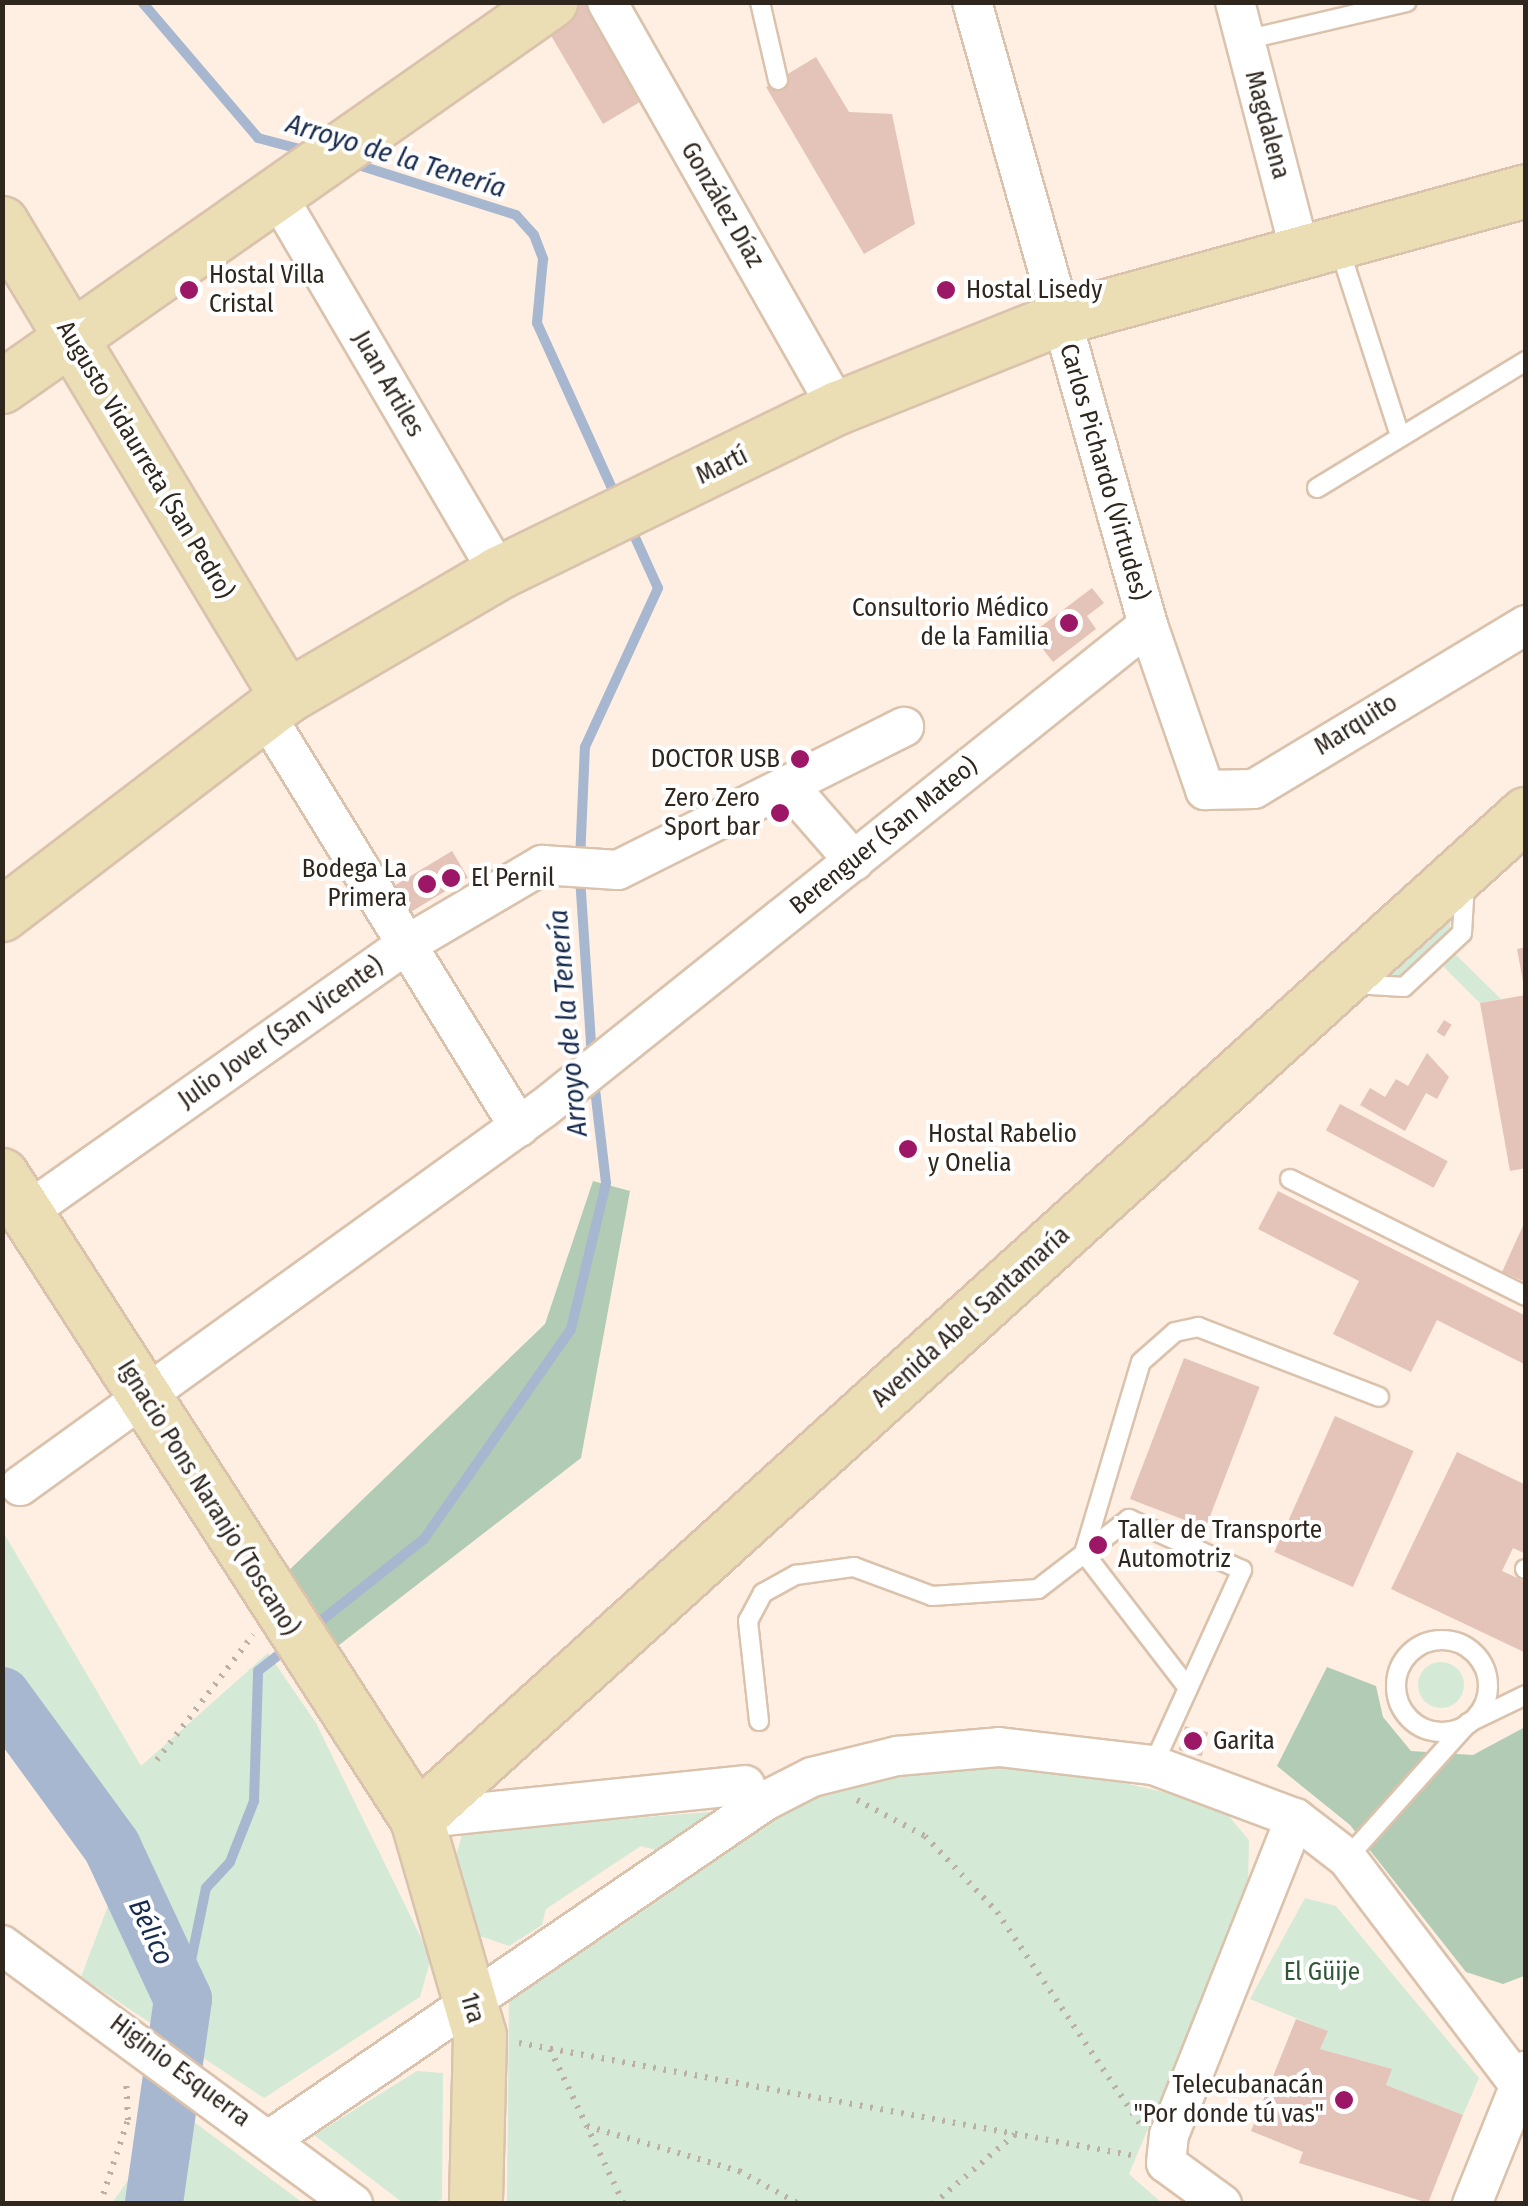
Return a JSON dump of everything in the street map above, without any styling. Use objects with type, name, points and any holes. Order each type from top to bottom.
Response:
[{"type":"street","points":[[2,387],[552,2]]},
{"type":"street","name":"González Díaz","points":[[606,2],[838,408]]},
{"type":"street","name":"Carlos Pichardo (Virtudes)","points":[[972,2],[1192,768]]},
{"type":"street","name":"Magdalena","points":[[1236,2],[1245,40],[1318,243]]},
{"type":"street","name":"Juan Artiles","points":[[288,187],[499,573]]},
{"type":"street","name":"Martí","points":[[2,915],[276,706],[499,573],[838,408],[1060,318],[1318,243],[1526,191]]},
{"type":"street","name":"Augusto Vidaurreta (San Pedro)","points":[[2,223],[72,338],[276,706],[401,948],[531,1118]]},
{"type":"street","name":"Berenguer (San Mateo)","points":[[531,1118],[1148,625]]},
{"type":"street","name":"Marquito","points":[[1192,768],[1216,793],[1254,790],[1526,625]]},
{"type":"street","points":[[854,860],[788,785],[904,727]]},
{"type":"street","name":"Julio Jover (San Vicente)","points":[[15,1193],[401,948],[542,865],[618,870],[788,785]]},
{"type":"street","name":"Avenida Abel Santamaría","points":[[416,1819],[1526,814]]},
{"type":"street","points":[[20,1486],[531,1118]]},
{"type":"street","name":"Ignacio Pons Naranjo (Toscano)","points":[[15,1193],[275,1606],[416,1819]]},
{"type":"street","points":[[270,2140],[476,2019],[812,1777],[999,1748],[1152,1764],[1295,1818],[1347,1858],[1522,2078],[1472,2204]]},
{"type":"street","points":[[416,1819],[745,1785]]},
{"type":"street","points":[[1222,2204],[1166,2163],[1169,2136],[1295,1818]]},
{"type":"street","name":"1ra","points":[[416,1819],[476,2019],[476,2204]]},
{"type":"street","name":"Higinio Esquerra","points":[[6,1954],[112,2018],[352,2204]]},
{"type":"lane","points":[[760,2],[778,80]]},
{"type":"lane","points":[[1245,40],[1407,2]]},
{"type":"lane","points":[[1318,243],[1399,432]]},
{"type":"lane","points":[[1318,488],[1399,432],[1526,361]]},
{"type":"lane","points":[[1290,1179],[1526,1296]]},
{"type":"lane","points":[[1084,1553],[1141,1362],[1175,1332],[1198,1327],[1379,1397]]},
{"type":"lane","points":[[759,1721],[748,1621],[764,1594],[796,1575],[854,1567],[932,1596],[1038,1588],[1129,1519],[1242,1570],[1152,1764]]},
{"type":"lane","points":[[1084,1553],[1188,1688]]},
{"type":"lane","points":[[1347,1858],[1468,1724],[1484,1704],[1484,1666],[1454,1642],[1417,1647],[1396,1680],[1407,1716],[1429,1730],[1468,1724],[1526,1695]]},
{"type":"path","points":[[157,1760],[275,1606]]},
{"type":"path","points":[[812,1777],[925,1836],[998,1912],[1166,2163]]},
{"type":"path","points":[[100,2204],[128,2120],[112,2018]]},
{"type":"path","points":[[476,2019],[550,2049],[1020,2130],[1166,2163]]},
{"type":"path","points":[[550,2049],[624,2204]]},
{"type":"path","points":[[587,2126],[739,2171],[799,2204]]},
{"type":"path","points":[[932,2204],[1020,2130]]},
{"type":"green space","points":[[1452,909],[1449,933],[1401,978],[1375,977]]},
{"type":"green space","points":[[1454,953],[1501,999],[1480,1003],[1441,964]]},
{"type":"green space","points":[[593,1181],[630,1191],[581,1458],[334,1649],[283,1576],[545,1324]]},
{"type":"green space","points":[[2,1530],[141,1766],[268,1653],[316,1723],[431,1958],[420,1997],[264,2098],[81,1977],[114,1890],[101,1814],[26,1702],[3,1685]]},
{"type":"green space","points":[[1441,1662],[1457,1669],[1464,1685],[1457,1701],[1441,1708],[1425,1701],[1418,1685],[1425,1669]]},
{"type":"green space","points":[[1327,1667],[1376,1686],[1383,1717],[1411,1751],[1473,1755],[1525,1727],[1524,1976],[1503,1984],[1466,1972],[1350,1825],[1277,1766]]},
{"type":"green space","points":[[1016,1758],[1189,1798],[1227,1814],[1249,1840],[1248,1890],[1129,2174],[1162,2203],[507,2204],[509,1995],[824,1788]]},
{"type":"green space","points":[[721,1811],[659,1851],[641,1846],[546,1909],[542,1925],[509,1946],[474,1934],[452,1869],[463,1832]]},
{"type":"green space","name":"El Güije","points":[[1305,1898],[1336,1906],[1479,2078],[1463,2115],[1386,2085],[1391,2069],[1320,2049],[1327,2031],[1250,1999]]},
{"type":"green space","points":[[417,2071],[443,2073],[442,2199],[433,2203],[403,2203],[314,2135]]},
{"type":"green space","points":[[178,2110],[303,2203],[112,2203]]},
{"type":"building","points":[[576,2],[595,2],[650,96],[603,124],[543,22]]},
{"type":"building","points":[[816,57],[849,112],[892,114],[915,224],[864,254],[766,87]]},
{"type":"building","name":"Consultorio Médico de la Familia","points":[[1092,588],[1104,603],[1087,616],[1096,629],[1053,662],[1031,634]]},
{"type":"building","name":"Bodega La Primera","points":[[452,851],[468,878],[402,917],[386,891]]},
{"type":"building","points":[[1526,947],[1526,987],[1524,987],[1517,949]]},
{"type":"building","points":[[1526,995],[1526,1168],[1510,1171],[1480,1003]]},
{"type":"building","points":[[1444,1020],[1452,1025],[1444,1037],[1437,1032]]},
{"type":"building","points":[[1427,1053],[1449,1077],[1437,1099],[1426,1093],[1405,1131],[1360,1105],[1370,1088],[1385,1097],[1396,1079],[1408,1086]]},
{"type":"building","points":[[1340,1104],[1448,1161],[1434,1188],[1326,1130]]},
{"type":"building","points":[[1278,1191],[1526,1316],[1526,1365],[1437,1320],[1411,1372],[1333,1334],[1359,1281],[1258,1229]]},
{"type":"building","points":[[1526,1219],[1526,1282],[1502,1272]]},
{"type":"building","points":[[1184,1358],[1260,1387],[1206,1528],[1130,1499]]},
{"type":"building","points":[[1335,1416],[1414,1451],[1353,1587],[1274,1552]]},
{"type":"building","points":[[1457,1452],[1526,1485],[1526,1554],[1513,1548],[1502,1571],[1526,1582],[1526,1653],[1391,1589]]},
{"type":"building","name":"Garita","points":[[1185,1726],[1208,1732],[1202,1756],[1179,1750]]},
{"type":"building","name":"Telecubanacán \"Por donde tú vas\"","points":[[1296,2019],[1328,2031],[1320,2049],[1392,2069],[1386,2085],[1463,2115],[1428,2203],[1299,2163],[1303,2152],[1251,2131]]},
{"type":"waterway","name":"Arroyo de la Tenería","points":[[142,2],[258,138],[307,151]]},
{"type":"waterway","name":"Arroyo de la Tenería","points":[[352,163],[516,215],[534,235],[543,259],[537,323],[617,499]]},
{"type":"waterway","name":"Arroyo de la Tenería","points":[[580,860],[585,747],[658,588],[629,524]]},
{"type":"waterway","points":[[580,877],[592,1059]]},
{"type":"waterway","name":"Arroyo de la Tenería","points":[[312,1628],[424,1539],[571,1329],[606,1183],[594,1081]]},
{"type":"waterway","name":"Arroyo de la Tenería","points":[[183,1999],[206,1888],[230,1862],[254,1801],[258,1671],[287,1648]]},
{"type":"waterway","name":"Bélico","points":[[2,1696],[112,1847],[183,1999],[154,2204]]},
{"type":"place","name":"Hostal Villa Cristal","points":[[189,290]]},
{"type":"place","name":"Hostal Lisedy","points":[[946,290]]},
{"type":"place","name":"Consultorio Médico de la Familia","points":[[1069,623]]},
{"type":"place","name":"DOCTOR USB","points":[[800,759]]},
{"type":"place","name":"Zero Zero Sport bar","points":[[780,813]]},
{"type":"place","name":"El Pernil","points":[[451,878]]},
{"type":"place","name":"Bodega La Primera","points":[[427,884]]},
{"type":"place","name":"Hostal Rabelio y Onelia","points":[[908,1149]]},
{"type":"place","name":"Taller de Transporte Automotriz","points":[[1098,1545]]},
{"type":"place","name":"Garita","points":[[1193,1741]]},
{"type":"place","name":"Telecubanacán \"Por donde tú vas\"","points":[[1344,2100]]}]
